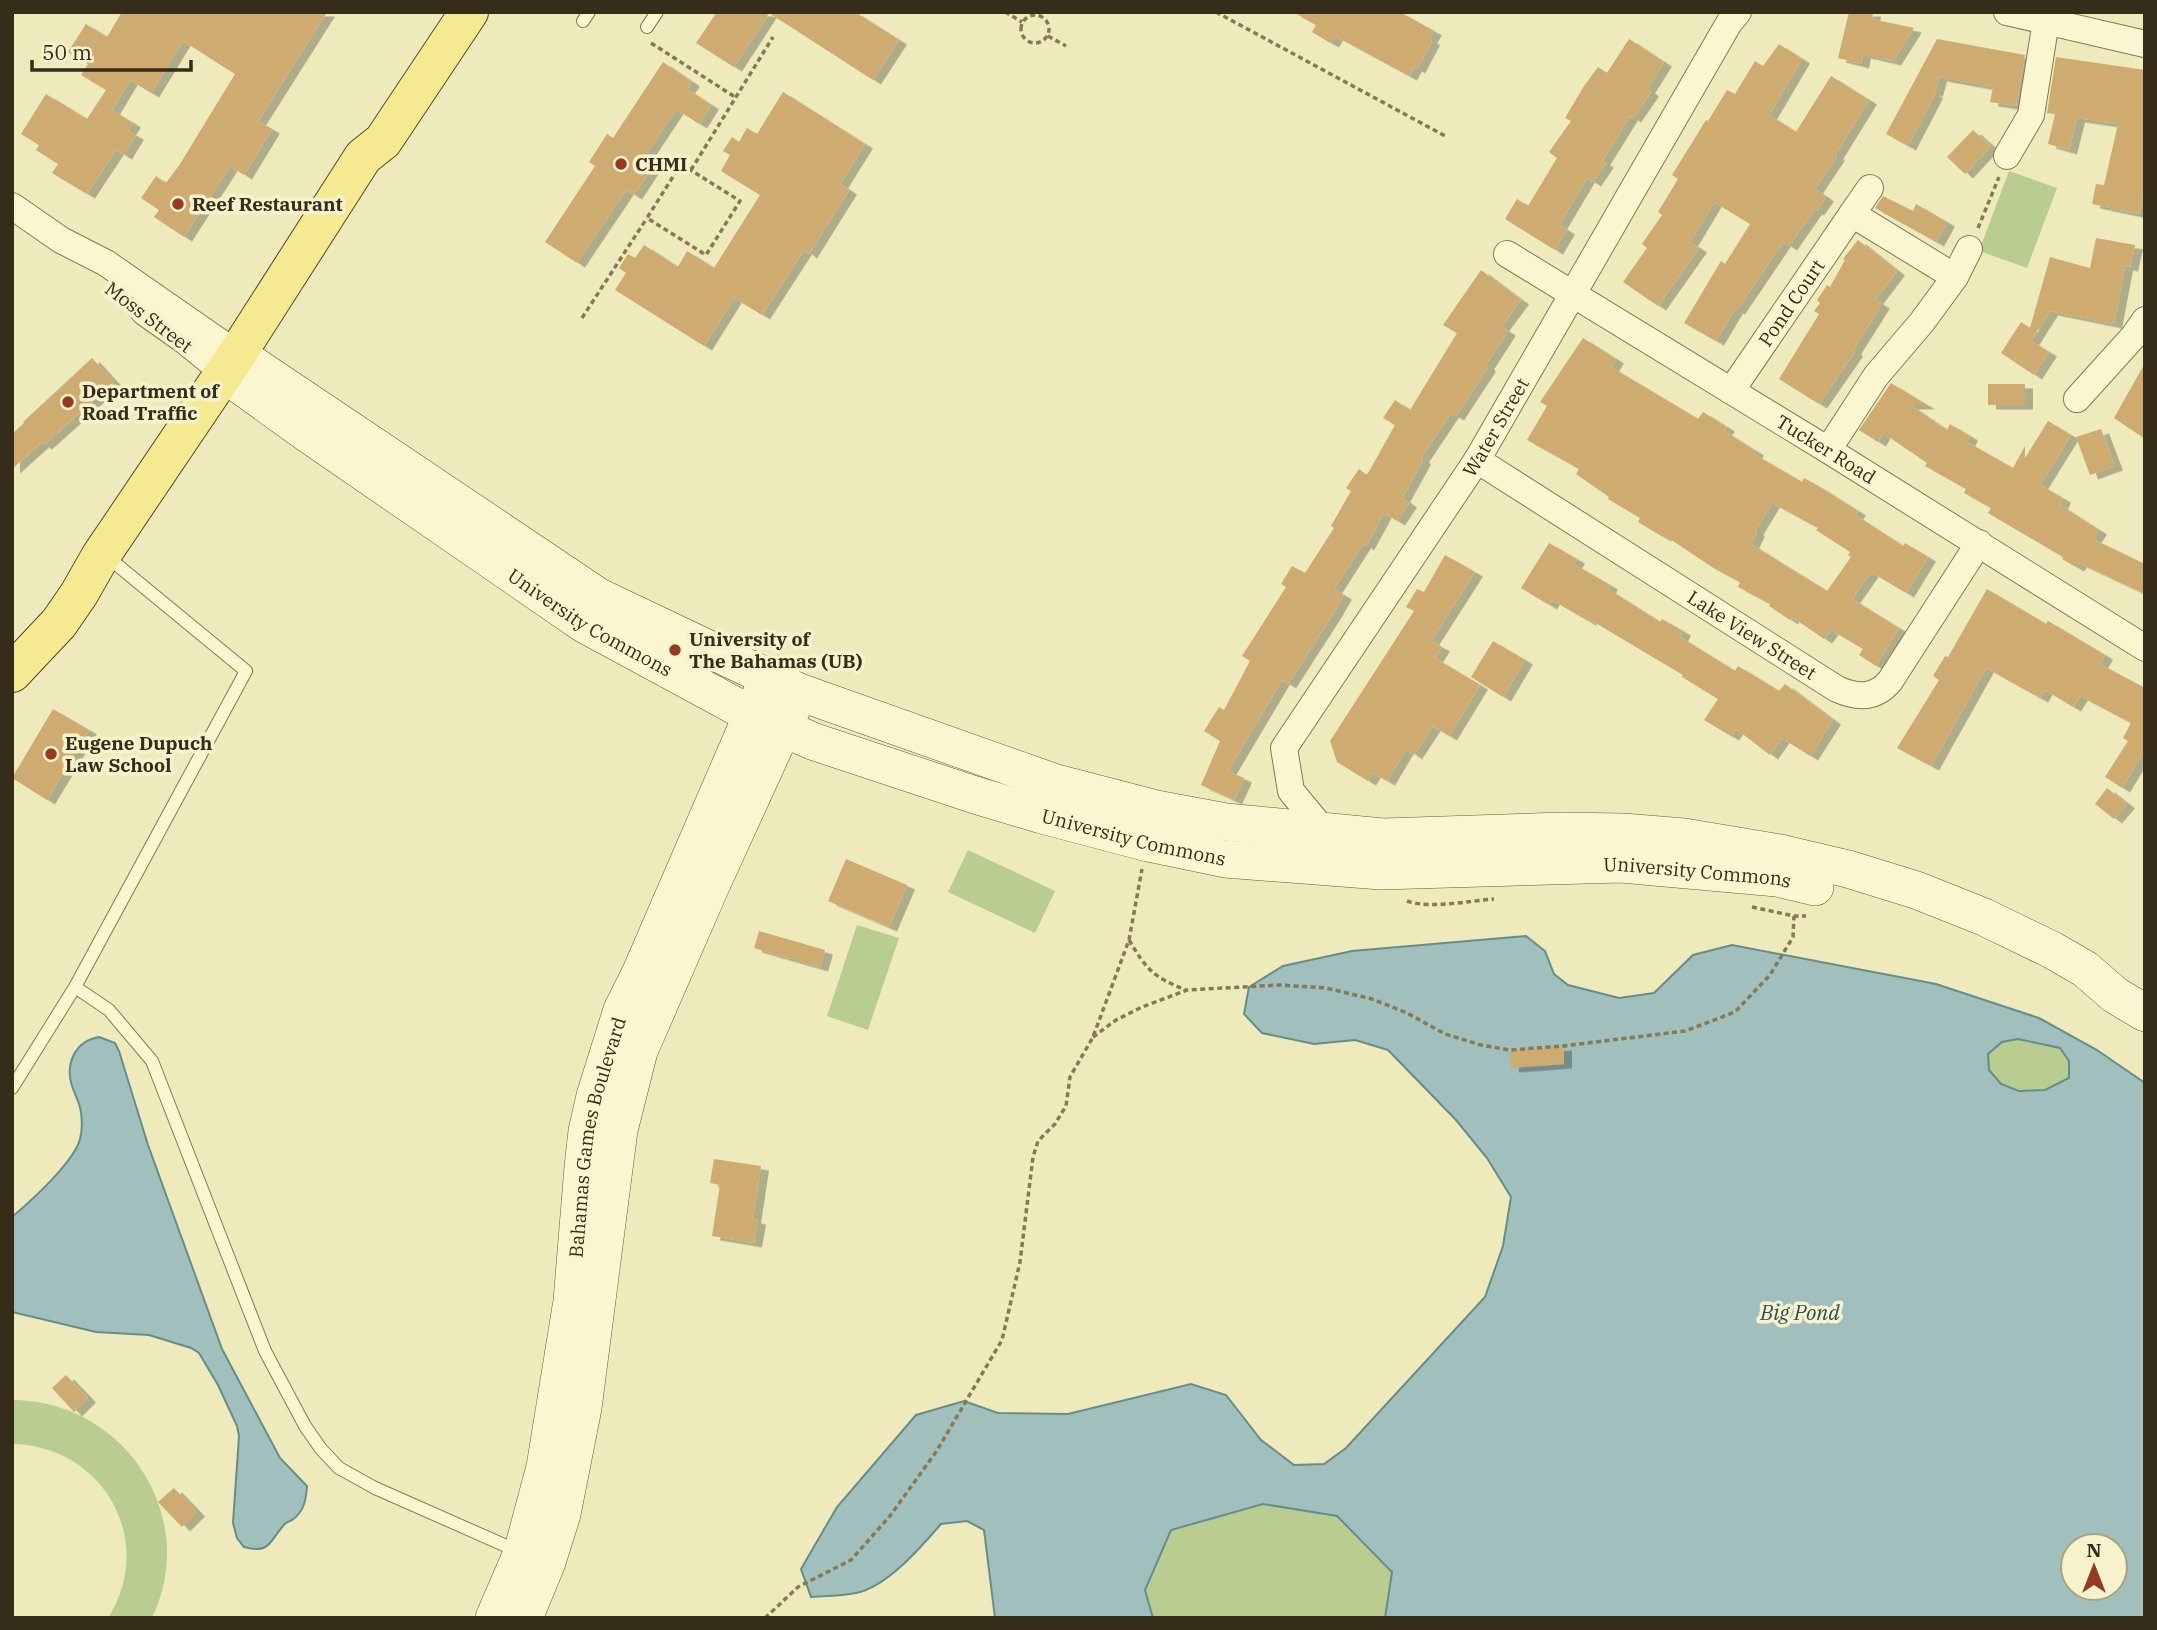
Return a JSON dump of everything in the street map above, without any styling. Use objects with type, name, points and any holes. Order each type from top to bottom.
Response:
[{"type":"main road","points":[[12,673],[58,623],[79,594],[100,557],[240,370],[381,163],[383,141],[469,12]]},
{"type":"main road","points":[[79,594],[116,564],[162,506],[240,370]]},
{"type":"main road","name":"University Commons","points":[[240,370],[599,597],[784,685],[1056,783],[1156,809],[1226,822],[1383,837],[1562,831],[1623,832],[1684,837],[1780,852],[1916,890],[1984,918],[2085,969],[2130,1004]]},
{"type":"main road","name":"University Commons","points":[[240,370],[308,434],[584,624],[767,722],[815,742],[1042,815],[1148,843],[1225,859],[1390,871],[1621,864],[1777,878],[1842,893],[1908,914],[2000,949],[2075,984],[2130,1004]]},
{"type":"main road","name":"Bahamas Games Boulevard","points":[[494,1618],[562,1514],[583,1408],[598,1171],[587,1131],[594,1096],[622,1010],[784,685]]},
{"type":"main road","name":"Bahamas Games Boulevard","points":[[524,1618],[535,1558]]},
{"type":"street","name":"Water Street","points":[[1324,831],[1291,791],[1284,748],[1477,460],[1729,23],[1738,12]]},
{"type":"street","points":[[2007,12],[2145,44]]},
{"type":"street","points":[[2007,156],[2031,115],[2046,21]]},
{"type":"street","name":"Pond Court","points":[[1731,391],[1870,188]]},
{"type":"street","name":"Moss Street","points":[[12,206],[61,240],[100,280],[185,341],[240,370]]},
{"type":"street","points":[[1852,214],[1955,277]]},
{"type":"street","points":[[1828,450],[1875,376],[1922,322],[1955,277],[1969,249]]},
{"type":"street","name":"Tucker Road","points":[[1507,254],[2145,648]]},
{"type":"street","points":[[2077,399],[2145,320]]},
{"type":"street","name":"Lake View Street","points":[[1477,460],[1837,689],[1859,696],[1880,691],[1890,681],[1979,544]]},
{"type":"lane","points":[[647,27],[657,12]]},
{"type":"lane","points":[[12,1088],[75,987],[246,671],[116,564]]},
{"type":"lane","points":[[75,987],[109,1010],[152,1060],[265,1351],[305,1426],[321,1449],[339,1468],[375,1488],[535,1558]]},
{"type":"path","points":[[1006,12],[1022,22]]},
{"type":"path","points":[[1216,12],[1447,137]]},
{"type":"path","points":[[1033,14],[1039,15],[1048,23],[1048,36],[1044,41],[1031,43],[1022,34],[1022,22],[1033,14]]},
{"type":"path","points":[[647,27],[640,36],[735,97]]},
{"type":"path","points":[[1048,36],[1066,46]]},
{"type":"path","points":[[691,170],[773,37]]},
{"type":"path","points":[[1969,249],[2007,156]]},
{"type":"path","points":[[582,318],[681,164],[740,201],[706,255],[647,218]]},
{"type":"path","points":[[765,1618],[798,1587],[851,1560],[890,1517],[936,1451],[1002,1340],[1020,1262],[1033,1157],[1038,1141],[1055,1124],[1066,1107],[1070,1077],[1093,1037],[1129,940],[1148,843]]},
{"type":"path","points":[[1390,871],[1399,898],[1415,903],[1497,898]]},
{"type":"path","points":[[1747,905],[1794,916],[1817,916]]},
{"type":"path","points":[[1093,1037],[1116,1020],[1187,990],[1280,985],[1326,988],[1372,999],[1407,1013],[1445,1034],[1510,1050],[1685,1031],[1735,1012],[1770,975],[1793,937],[1794,916]]},
{"type":"path","points":[[1129,940],[1145,967],[1165,982],[1187,990]]},
{"type":"green space","points":[[2009,171],[2057,188],[2027,268],[1979,251]]},
{"type":"green space","points":[[968,850],[1055,891],[1035,933],[948,892]]},
{"type":"green space","points":[[857,925],[899,938],[868,1030],[827,1016]]},
{"type":"green space","points":[[2018,1039],[2061,1048],[2069,1061],[2069,1079],[2045,1090],[2019,1091],[2001,1084],[1989,1070],[1988,1054],[2002,1042]]},
{"type":"green space","points":[[12,1400],[52,1405],[88,1420],[118,1442],[142,1471],[159,1504],[167,1541],[165,1579],[152,1618],[108,1618],[122,1588],[126,1558],[123,1529],[112,1502],[95,1479],[72,1461],[44,1449],[12,1444]]},
{"type":"green space","points":[[1263,1504],[1337,1516],[1392,1572],[1385,1618],[1153,1618],[1145,1590],[1171,1530]]},
{"type":"water","name":"Big Pond","points":[[1526,936],[1545,951],[1554,974],[1568,985],[1619,998],[1654,993],[1693,955],[1732,945],[1936,984],[2039,1018],[2097,1050],[2145,1083],[2145,1618],[1385,1618],[1392,1572],[1337,1516],[1263,1504],[1171,1530],[1145,1590],[1153,1618],[995,1618],[984,1530],[967,1521],[941,1524],[903,1565],[868,1589],[845,1595],[811,1597],[801,1569],[837,1507],[916,1415],[964,1401],[998,1413],[1068,1414],[1191,1384],[1226,1395],[1261,1440],[1294,1465],[1324,1464],[1346,1448],[1485,1297],[1503,1246],[1511,1197],[1487,1158],[1456,1120],[1388,1050],[1355,1040],[1314,1044],[1262,1033],[1244,1014],[1249,987],[1283,966],[1352,951]],"holes":[[[2018,1039],[2060,1048],[2069,1061],[2069,1078],[2045,1090],[2019,1091],[2001,1084],[1989,1070],[1988,1054],[2002,1042]]]},
{"type":"water","points":[[99,1037],[115,1043],[119,1051],[148,1145],[222,1349],[280,1458],[307,1486],[302,1509],[264,1548],[244,1547],[237,1538],[233,1523],[239,1436],[237,1426],[199,1353],[149,1335],[96,1332],[12,1312],[12,1217],[51,1181],[76,1148],[81,1136],[82,1119],[70,1078],[71,1062],[78,1048]]},
{"type":"building","points":[[122,12],[327,12],[258,121],[272,129],[244,175],[230,166],[184,237],[154,217],[159,210],[141,198],[156,176],[166,183],[235,74],[183,41],[151,93],[130,80],[112,110],[133,123],[128,131],[136,135],[124,155],[116,150],[87,194],[52,173],[58,164],[36,150],[39,145],[21,134],[46,94],[87,119],[106,90],[81,75],[88,64],[68,52],[86,24],[107,37]]},
{"type":"building","points":[[717,12],[855,12],[899,40],[873,80],[769,13],[734,67],[696,43]]},
{"type":"building","points":[[1293,12],[1400,12],[1434,31],[1429,39],[1432,41],[1417,69],[1414,67],[1409,76],[1335,36],[1331,43],[1327,41],[1312,32],[1316,25]]},
{"type":"building","points":[[1849,12],[1873,12],[1872,19],[1914,28],[1893,61],[1863,54],[1861,64],[1838,58]]},
{"type":"building","points":[[1629,39],[1664,62],[1647,89],[1651,92],[1633,118],[1630,116],[1602,161],[1606,163],[1593,182],[1587,178],[1559,225],[1567,230],[1555,250],[1505,219],[1517,199],[1528,206],[1557,158],[1549,152],[1571,121],[1565,118],[1584,86],[1598,67],[1607,73]]},
{"type":"building","points":[[1937,39],[2025,55],[2016,106],[1990,102],[1993,87],[1939,77],[1935,92],[1931,91],[1935,94],[1908,146],[1886,134]]},
{"type":"building","points":[[1779,44],[1802,59],[1769,115],[1796,132],[1831,76],[1869,100],[1815,189],[1826,197],[1789,246],[1783,242],[1737,310],[1735,309],[1716,341],[1684,323],[1721,261],[1725,264],[1750,224],[1714,202],[1690,242],[1699,248],[1658,306],[1623,282],[1647,248],[1642,244],[1662,215],[1658,212],[1678,179],[1672,175],[1706,120],[1708,121],[1727,90],[1735,94],[1755,61],[1763,66]]},
{"type":"building","points":[[2056,57],[2145,70],[2145,185],[2139,214],[2092,204],[2096,184],[2104,185],[2118,124],[2077,118],[2069,150],[2048,144],[2055,114],[2047,113]]},
{"type":"building","name":"CHMI","points":[[663,62],[692,82],[687,89],[711,105],[699,124],[676,109],[642,160],[653,166],[634,195],[626,190],[577,263],[545,242],[595,166],[589,162],[607,134],[613,138]]},
{"type":"building","points":[[783,92],[865,144],[840,184],[849,190],[809,254],[804,250],[762,315],[734,298],[704,346],[615,290],[626,273],[619,268],[628,254],[635,258],[644,245],[678,267],[687,251],[714,268],[760,195],[721,171],[730,155],[723,151],[732,137],[739,142],[747,128],[757,134]]},
{"type":"building","points":[[1973,130],[1991,146],[1965,174],[1947,157]]},
{"type":"building","points":[[1883,196],[1913,211],[1916,204],[1947,222],[1936,242],[1875,208]]},
{"type":"building","points":[[2096,238],[2135,245],[2130,267],[2125,266],[2114,324],[2050,311],[2031,341],[2049,352],[2034,375],[2001,353],[2021,322],[2030,328],[2050,257],[2090,268]]},
{"type":"building","points":[[1858,240],[1897,271],[1875,300],[1882,304],[1853,350],[1855,352],[1819,404],[1779,379],[1819,314],[1814,311],[1820,303],[1817,300],[1827,285],[1830,287],[1845,260],[1843,259]]},
{"type":"building","points":[[1481,270],[1521,300],[1501,327],[1508,331],[1456,416],[1451,413],[1421,458],[1423,460],[1402,498],[1409,503],[1397,521],[1384,513],[1366,546],[1363,544],[1334,589],[1344,595],[1333,614],[1288,684],[1282,680],[1228,771],[1244,778],[1234,800],[1201,785],[1220,741],[1204,731],[1219,707],[1224,710],[1250,661],[1242,656],[1286,587],[1281,584],[1292,566],[1305,573],[1334,528],[1331,526],[1351,491],[1346,488],[1359,469],[1367,475],[1395,425],[1383,418],[1395,400],[1410,410],[1457,333],[1443,325]]},
{"type":"building","points":[[1583,338],[1616,359],[1611,367],[1698,419],[1703,412],[1727,427],[1724,431],[1756,451],[1754,454],[1802,482],[1804,478],[1820,487],[1858,511],[1855,515],[1903,546],[1905,543],[1928,557],[1906,593],[1871,572],[1852,599],[1899,628],[1876,666],[1859,655],[1863,649],[1831,630],[1824,639],[1792,617],[1790,620],[1769,606],[1770,604],[1738,587],[1740,582],[1638,522],[1640,518],[1608,499],[1609,497],[1576,474],[1579,469],[1527,440],[1547,406],[1540,402]],"holes":[[[1772,503],[1818,528],[1816,530],[1850,552],[1848,555],[1851,557],[1827,591],[1751,544],[1757,532],[1755,531]]]},
{"type":"building","name":"Department of Road Traffic","points":[[92,358],[114,382],[44,445],[41,443],[12,469],[12,434]]},
{"type":"building","points":[[2145,363],[2145,439],[2114,418]]},
{"type":"building","points":[[1891,383],[1927,405],[1910,405],[1947,430],[1950,424],[1970,436],[1967,442],[2013,468],[2025,446],[2025,458],[2048,421],[2071,435],[2040,485],[2063,498],[2060,505],[2099,530],[2093,539],[2145,564],[2145,594],[2079,563],[2076,567],[2062,559],[2063,557],[1988,513],[1991,508],[1964,493],[1966,489],[1925,466],[1927,463],[1883,433],[1878,442],[1859,430]]},
{"type":"building","points":[[1988,384],[2025,384],[2025,405],[1988,405]]},
{"type":"building","points":[[2101,429],[2115,466],[2090,475],[2076,437]]},
{"type":"building","points":[[1549,543],[1577,559],[1574,564],[1610,585],[1608,589],[1660,622],[1662,619],[1683,631],[1680,637],[1735,671],[1738,666],[1779,691],[1785,684],[1833,720],[1810,756],[1782,738],[1770,755],[1736,729],[1731,736],[1704,720],[1718,699],[1589,619],[1588,621],[1552,600],[1549,605],[1521,588]]},
{"type":"building","points":[[1445,555],[1475,572],[1431,641],[1442,647],[1435,658],[1480,685],[1449,736],[1433,726],[1414,755],[1406,749],[1387,781],[1373,773],[1368,781],[1337,762],[1330,741],[1414,611],[1406,607],[1417,589],[1424,592]]},
{"type":"building","points":[[1987,589],[2105,655],[2100,664],[2145,688],[2145,750],[2122,788],[2105,777],[2128,741],[2123,738],[2131,723],[2080,696],[2073,707],[2045,690],[2040,698],[1986,668],[1931,766],[1897,748],[1939,680],[1933,676],[1945,656],[1948,657]]},
{"type":"building","points":[[1493,641],[1525,660],[1503,697],[1471,677]]},
{"type":"building","name":"Eugene Dupuch Law School","points":[[53,709],[89,730],[47,800],[12,778]]},
{"type":"building","points":[[2107,788],[2127,804],[2114,819],[2095,804]]},
{"type":"building","points":[[846,859],[907,885],[889,927],[828,901]]},
{"type":"building","points":[[759,931],[825,950],[820,967],[754,948]]},
{"type":"building","points":[[1564,1046],[1564,1064],[1511,1068],[1510,1050]]},
{"type":"building","points":[[714,1159],[761,1166],[753,1219],[758,1220],[754,1243],[712,1236],[720,1185],[710,1183]]},
{"type":"building","points":[[66,1375],[88,1398],[74,1412],[52,1388]]},
{"type":"building","points":[[174,1488],[197,1512],[182,1527],[158,1502]]},
{"type":"place","name":"CHMI","points":[[621,164]]},
{"type":"place","name":"Reef Restaurant","points":[[178,204]]},
{"type":"place","name":"Department of Road Traffic","points":[[68,402]]},
{"type":"place","name":"University of The Bahamas (UB)","points":[[675,650]]},
{"type":"place","name":"Eugene Dupuch Law School","points":[[51,754]]}]
